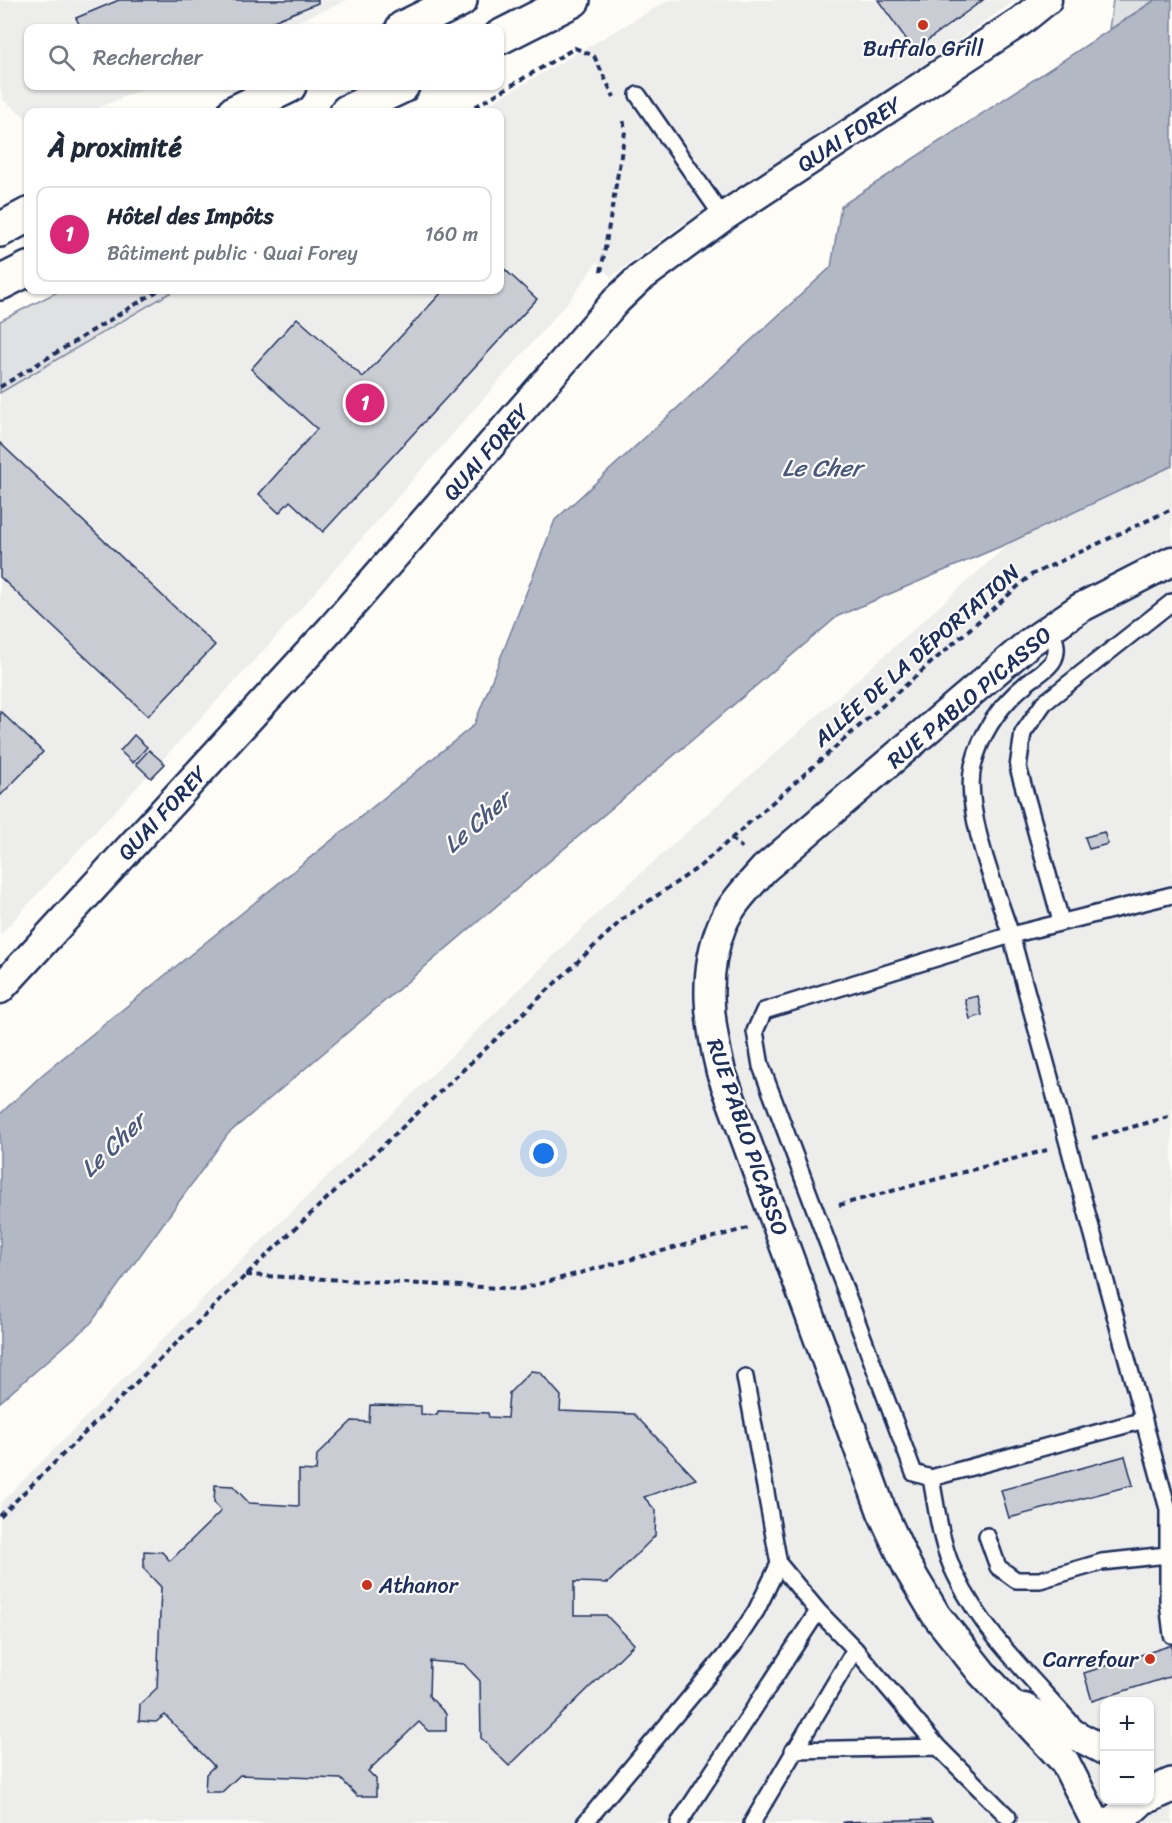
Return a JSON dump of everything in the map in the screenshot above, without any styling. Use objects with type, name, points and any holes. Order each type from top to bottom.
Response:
[{"type":"main road","points":[[411,24],[460,0]]},
{"type":"main road","points":[[504,35],[573,0]]},
{"type":"main road","points":[[243,108],[281,90]]},
{"type":"main road","points":[[356,108],[394,90]]},
{"type":"main road","points":[[0,230],[24,217]]},
{"type":"main road","points":[[0,284],[24,271]]},
{"type":"main road","points":[[1114,1823],[1134,1805]]},
{"type":"street","name":"QUAI FOREY","points":[[0,989],[331,629],[616,301],[639,279],[723,217],[1021,21],[1047,0]]},
{"type":"street","name":"RUE PABLO PICASSO","points":[[1096,1823],[1065,1762],[1005,1698],[936,1615],[908,1569],[882,1512],[721,1072],[711,1031],[709,992],[712,956],[723,924],[741,896],[764,869],[1029,643],[1080,608],[1172,561]]},
{"type":"street","name":"RUE PABLO PICASSO","points":[[1005,1698],[1096,1745]]},
{"type":"lane","points":[[638,95],[723,217]]},
{"type":"lane","points":[[1060,921],[1018,767],[1023,733],[1044,703],[1172,602]]},
{"type":"lane","points":[[1052,628],[1056,649],[1054,661],[1010,697],[993,718],[973,768],[974,800],[981,841],[1011,935],[1170,1512],[1167,1555],[1168,1602],[1172,1635]]},
{"type":"lane","points":[[1144,1420],[931,1478],[914,1473],[761,1066],[755,1031],[764,1011],[1060,921],[1172,895]]},
{"type":"lane","points":[[745,1377],[779,1564],[818,1611],[855,1649],[938,1748],[1008,1817]]},
{"type":"lane","points":[[931,1478],[941,1528],[955,1575],[978,1615],[1096,1745]]},
{"type":"lane","points":[[987,1536],[998,1567],[1016,1580],[1040,1580],[1102,1562],[1167,1555]]},
{"type":"lane","points":[[585,1823],[733,1646],[756,1611],[779,1564]]},
{"type":"lane","points":[[679,1823],[818,1611]]},
{"type":"lane","points":[[752,1823],[793,1750],[855,1649]]},
{"type":"lane","points":[[793,1750],[938,1748]]},
{"type":"path","points":[[504,90],[575,48],[594,56],[617,104]]},
{"type":"path","points":[[473,108],[503,90]]},
{"type":"path","points":[[616,301],[600,278],[625,132],[622,114]]},
{"type":"path","points":[[0,387],[152,294]]},
{"type":"path","name":"ALLÉE DE LA DÉPORTATION","points":[[0,1516],[246,1275],[624,918],[699,867],[1031,575],[1172,509]]},
{"type":"path","points":[[817,1211],[1172,1116]]},
{"type":"path","points":[[246,1275],[520,1289],[776,1221]]},
{"type":"shaded area","points":[[0,0],[348,0],[291,24],[24,24],[24,90],[140,90],[98,108],[24,108],[24,116],[3,100],[0,86]]},
{"type":"shaded area","points":[[669,0],[1016,0],[749,187],[681,225],[611,277],[597,262],[573,296],[275,638],[0,935],[0,393],[168,294],[504,294],[504,108],[482,108]]},
{"type":"shaded area","points":[[1113,0],[1155,0],[1109,30]]},
{"type":"shaded area","points":[[53,294],[168,294],[0,393],[0,321]]},
{"type":"shaded area","points":[[1172,466],[1172,1823],[0,1823],[0,1504],[206,1295],[610,901],[1011,542]]},
{"type":"water","name":"Le Cher","points":[[1155,0],[1172,0],[1172,466],[1011,542],[838,616],[228,1134],[91,1323],[0,1402],[0,1114],[43,1074],[474,725],[555,520],[831,267],[841,206]]},
{"type":"building","points":[[119,0],[318,0],[318,3],[266,24],[79,24],[76,18]]},
{"type":"building","name":"Buffalo Grill","points":[[878,0],[983,0],[914,50]]},
{"type":"building","points":[[504,269],[537,299],[323,532],[290,501],[279,513],[259,494],[317,429],[251,369],[297,318],[363,377],[440,294],[504,294]]},
{"type":"building","points":[[0,443],[215,645],[148,716],[0,577]]},
{"type":"building","points":[[0,711],[43,752],[0,796]]},
{"type":"building","points":[[134,735],[147,747],[133,763],[120,751]]},
{"type":"building","points":[[149,750],[165,764],[151,778],[136,764]]},
{"type":"building","points":[[1104,832],[1108,844],[1089,849],[1085,837]]},
{"type":"building","points":[[978,996],[982,1015],[970,1019],[965,999]]},
{"type":"building","name":"Athanor","points":[[531,1371],[540,1372],[561,1396],[560,1411],[634,1414],[696,1479],[644,1497],[656,1511],[655,1536],[608,1583],[574,1582],[574,1615],[606,1615],[634,1644],[509,1766],[481,1738],[480,1681],[464,1664],[430,1661],[429,1696],[446,1714],[446,1731],[428,1731],[419,1722],[368,1771],[376,1779],[376,1796],[357,1796],[341,1779],[240,1775],[222,1792],[205,1792],[206,1774],[214,1766],[165,1715],[156,1722],[139,1721],[140,1704],[157,1688],[161,1587],[144,1569],[144,1551],[162,1552],[170,1561],[221,1511],[214,1502],[215,1485],[233,1486],[249,1503],[299,1506],[299,1470],[316,1471],[317,1455],[352,1421],[369,1422],[370,1405],[421,1406],[421,1414],[437,1415],[438,1411],[488,1413],[489,1417],[507,1418],[509,1393]]},
{"type":"building","points":[[1125,1456],[1133,1485],[1009,1518],[1001,1490]]},
{"type":"building","name":"Carrefour","points":[[1172,1645],[1172,1676],[1092,1701],[1084,1673]]},
{"type":"building","points":[[931,1819],[934,1823],[843,1823],[844,1822]]},
{"type":"place","name":"Buffalo Grill","points":[[923,25]]},
{"type":"place","name":"Hôtel des Impôts","points":[[365,403]]},
{"type":"place","name":"Athanor","points":[[367,1585]]},
{"type":"place","name":"Carrefour","points":[[1150,1659]]}]
